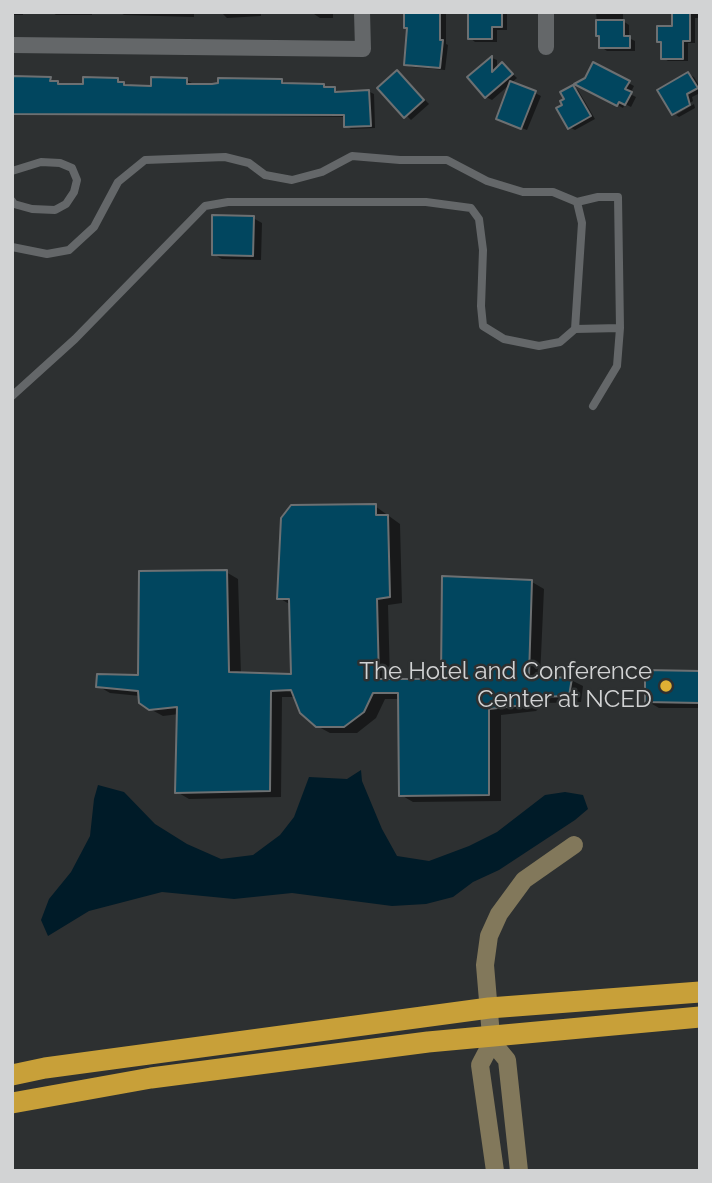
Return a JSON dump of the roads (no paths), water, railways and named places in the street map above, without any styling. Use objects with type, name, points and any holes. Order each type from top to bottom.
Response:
[{"type":"highway","points":[[12,1075],[489,1007],[700,992]]},
{"type":"highway","points":[[12,1102],[151,1078],[428,1042],[491,1039],[700,1017]]},
{"type":"street","points":[[12,45],[363,49],[362,12]]},
{"type":"street","points":[[546,12],[546,47]]},
{"type":"street","points":[[495,1171],[480,1065],[491,1039],[485,965],[489,936],[499,914],[524,880],[574,845]]},
{"type":"street","points":[[491,1039],[507,1060],[519,1171]]},
{"type":"lane","points":[[12,247],[47,254],[69,250],[94,228],[118,182],[145,160],[225,157],[249,163],[265,175],[292,180],[322,172],[352,156],[447,160],[487,181],[523,192],[553,192],[577,202],[598,197],[618,197],[618,366],[593,406]]},
{"type":"lane","points":[[12,171],[41,162],[60,163],[72,168],[77,180],[74,192],[66,204],[55,210],[32,209],[12,201]]},
{"type":"lane","points":[[12,396],[75,339],[205,206],[228,202],[426,202],[471,208],[479,219],[483,250],[483,326],[504,339],[539,346],[559,342],[575,328],[620,328]]},
{"type":"lane","points":[[575,328],[582,223],[577,202]]},
{"type":"water","points":[[361,770],[362,781],[382,829],[397,856],[429,861],[469,846],[497,832],[545,795],[565,792],[583,795],[588,809],[499,870],[473,882],[453,897],[426,904],[392,906],[292,893],[234,899],[162,892],[89,911],[48,936],[41,920],[49,899],[71,872],[90,836],[98,785],[124,792],[155,824],[187,844],[221,859],[253,855],[280,835],[294,817],[309,777],[347,779]]},
{"type":"place","name":"The Hotel and Conference Center at NCED","points":[[666,686]]}]
